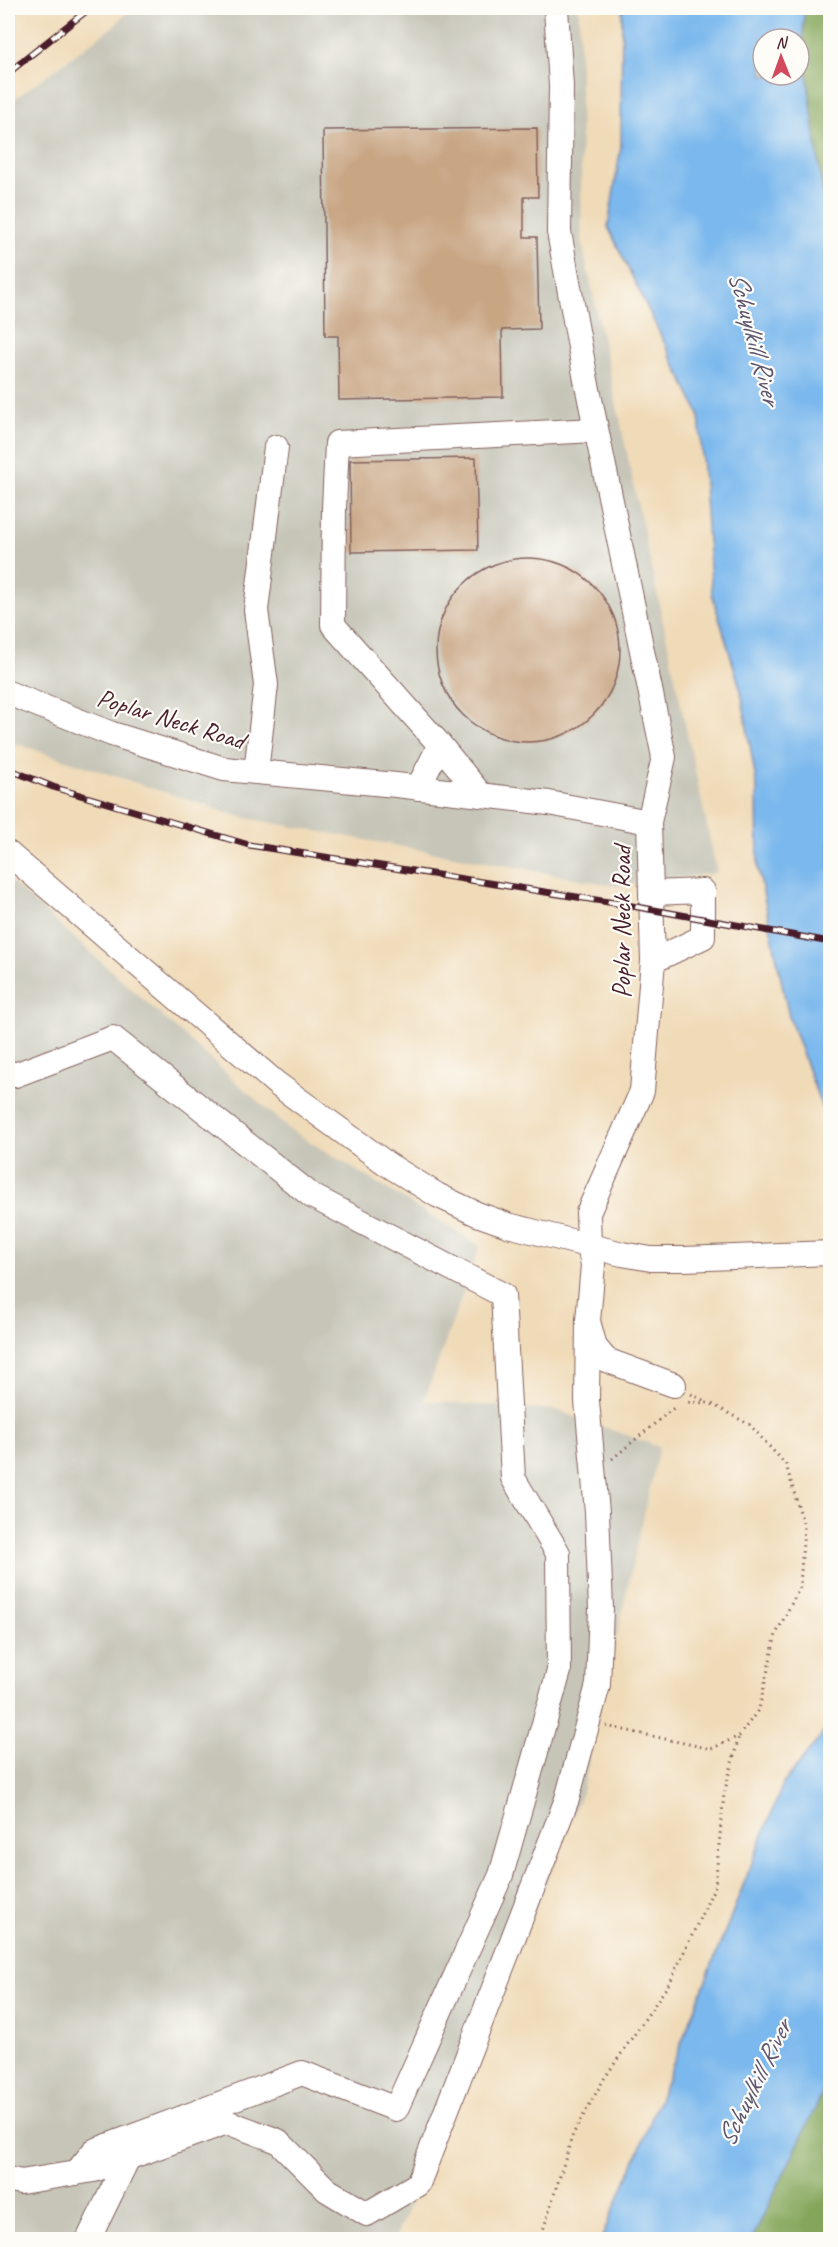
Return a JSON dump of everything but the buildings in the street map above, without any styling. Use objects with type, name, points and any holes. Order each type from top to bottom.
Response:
[{"type":"lane","points":[[556,8],[561,86],[559,231],[596,430],[664,758],[649,822]]},
{"type":"lane","points":[[481,795],[440,745],[333,625],[337,443],[596,430]]},
{"type":"lane","points":[[256,772],[266,685],[256,610],[276,447]]},
{"type":"lane","name":"Poplar Neck Road","points":[[8,693],[112,734],[224,769],[549,803],[649,822],[653,961],[642,1091],[588,1214],[589,1246],[593,1265],[588,1321],[587,1401],[594,1478],[601,1610],[598,1685],[567,1799],[418,2184],[367,2214],[327,2190],[278,2141],[227,2122],[128,2158]]},
{"type":"lane","points":[[418,788],[440,745]]},
{"type":"lane","points":[[8,853],[181,999],[268,1076],[387,1164],[437,1195],[477,1214],[508,1225],[622,1254],[684,1259],[831,1253]]},
{"type":"lane","points":[[651,893],[703,891],[703,937],[653,961]]},
{"type":"lane","points":[[8,1072],[15,1075],[112,1038],[312,1196],[503,1295],[513,1478],[558,1553],[559,1671],[501,1875],[396,2109],[302,2073],[93,2151],[76,2173]]},
{"type":"lane","points":[[588,1321],[595,1347],[606,1360],[674,1384]]},
{"type":"lane","points":[[8,2179],[21,2182],[94,2170],[128,2158]]},
{"type":"lane","points":[[88,2240],[128,2158]]},
{"type":"path","points":[[540,2240],[573,2134],[604,2079],[670,1982],[715,1886],[724,1794],[739,1736],[759,1709],[776,1634],[801,1587],[804,1526],[786,1466],[750,1425],[710,1403],[681,1402],[618,1454],[594,1478]]},
{"type":"path","points":[[589,1722],[711,1749],[739,1736]]},
{"type":"shaded area","points":[[131,8],[579,8],[582,243],[717,873],[617,886],[240,817],[8,741],[8,104],[115,25]]},
{"type":"shaded area","points":[[8,879],[289,1129],[480,1246],[424,1401],[556,1410],[659,1447],[582,1792],[541,1896],[395,2239],[8,2239]]},
{"type":"green space","points":[[804,8],[830,8],[830,250],[809,87],[811,87],[811,27],[803,27]]},
{"type":"green space","points":[[830,2078],[830,2239],[752,2239]]},
{"type":"water","name":"Schuylkill River","points":[[622,8],[804,8],[803,27],[751,27],[751,87],[809,87],[830,250],[830,1130],[789,1017],[758,868],[757,787],[741,691],[712,594],[699,414],[608,227],[621,146]]},
{"type":"water","name":"Schuylkill River","points":[[830,1725],[830,2078],[752,2239],[601,2239],[638,2153],[783,1784]]},
{"type":"railway","points":[[8,73],[90,8]]},
{"type":"railway","points":[[8,769],[53,787],[249,845],[621,904],[830,942]]}]
